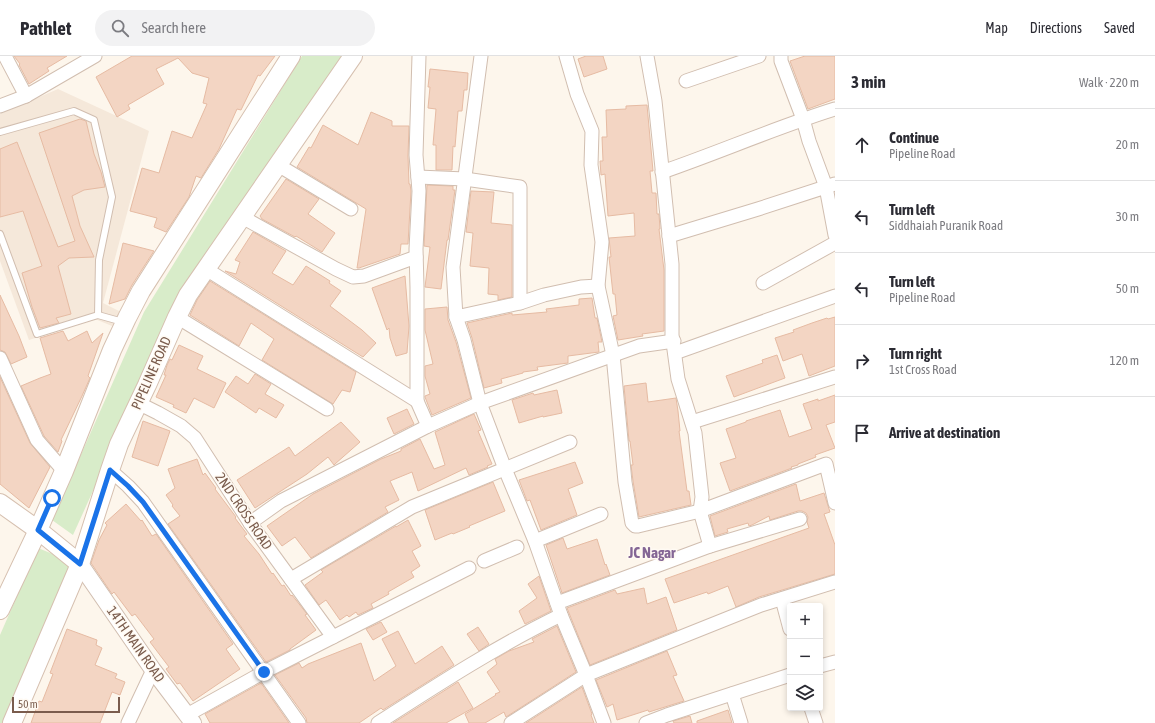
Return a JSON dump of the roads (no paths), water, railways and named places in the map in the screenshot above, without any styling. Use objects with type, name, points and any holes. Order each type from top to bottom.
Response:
[{"type":"main road","points":[[0,610],[64,471],[112,350],[125,322],[141,292],[291,56]]},
{"type":"main road","name":"PIPELINE ROAD","points":[[12,723],[80,564],[119,444],[176,317],[188,295],[353,56]]},
{"type":"main road","points":[[0,503],[38,530],[80,564]]},
{"type":"street","points":[[5,56],[26,96]]},
{"type":"street","points":[[0,106],[26,96],[95,56]]},
{"type":"street","points":[[419,56],[416,154],[419,191],[416,257],[417,401],[428,426]]},
{"type":"street","points":[[481,56],[453,267],[456,317],[464,340],[480,403],[505,469],[535,541],[559,609],[604,723]]},
{"type":"street","points":[[566,56],[577,94],[592,131],[591,165],[602,242],[598,286],[613,355],[625,482],[632,523],[638,526],[700,511],[831,463],[835,503]]},
{"type":"street","points":[[647,56],[655,101],[672,264],[672,335],[678,379],[695,434],[702,497],[700,511],[710,546]]},
{"type":"street","points":[[686,80],[759,56]]},
{"type":"street","points":[[781,56],[781,61],[803,119],[809,141],[830,186],[835,234]]},
{"type":"street","points":[[662,172],[706,157],[803,119],[835,109]]},
{"type":"street","points":[[278,164],[351,209]]},
{"type":"street","points":[[418,177],[465,179],[520,187],[520,303]]},
{"type":"street","points":[[669,236],[830,186]]},
{"type":"street","points":[[242,217],[353,277],[364,276],[416,257]]},
{"type":"street","points":[[763,283],[835,243]]},
{"type":"street","points":[[206,269],[417,401]]},
{"type":"street","points":[[456,317],[520,303],[544,295],[582,287],[598,286]]},
{"type":"street","points":[[250,523],[281,501],[428,426],[480,403],[639,346],[674,347],[835,296]]},
{"type":"street","points":[[176,317],[327,409]]},
{"type":"street","points":[[0,360],[38,440],[64,471]]},
{"type":"street","points":[[692,422],[835,377]]},
{"type":"street","name":"2ND CROSS ROAD","points":[[138,403],[181,426],[198,442],[250,523],[333,637]]},
{"type":"street","points":[[291,579],[412,507],[570,442]]},
{"type":"street","points":[[110,470],[143,502],[299,723]]},
{"type":"street","points":[[535,541],[601,514]]},
{"type":"street","points":[[382,722],[456,674],[535,628],[559,609],[710,546],[800,519]]},
{"type":"street","points":[[484,561],[517,547]]},
{"type":"street","name":"14TH MAIN ROAD","points":[[80,564],[153,670],[190,719]]},
{"type":"street","points":[[190,719],[264,672],[469,568]]},
{"type":"street","points":[[511,723],[586,675],[761,605],[835,582]]},
{"type":"street","points":[[782,599],[787,618]]},
{"type":"street","points":[[823,665],[835,662]]},
{"type":"street","points":[[128,723],[153,670]]},
{"type":"street","points":[[646,723],[668,719],[732,694],[787,676]]},
{"type":"street","points":[[732,694],[741,723]]},
{"type":"street","points":[[812,711],[816,723]]},
{"type":"lane","points":[[0,132],[74,111],[94,120],[112,197],[99,260],[98,315]]},
{"type":"lane","points":[[0,234],[37,334],[98,315],[125,322]]},
{"type":"district","name":"JC Nagar","points":[[652,552]]}]
